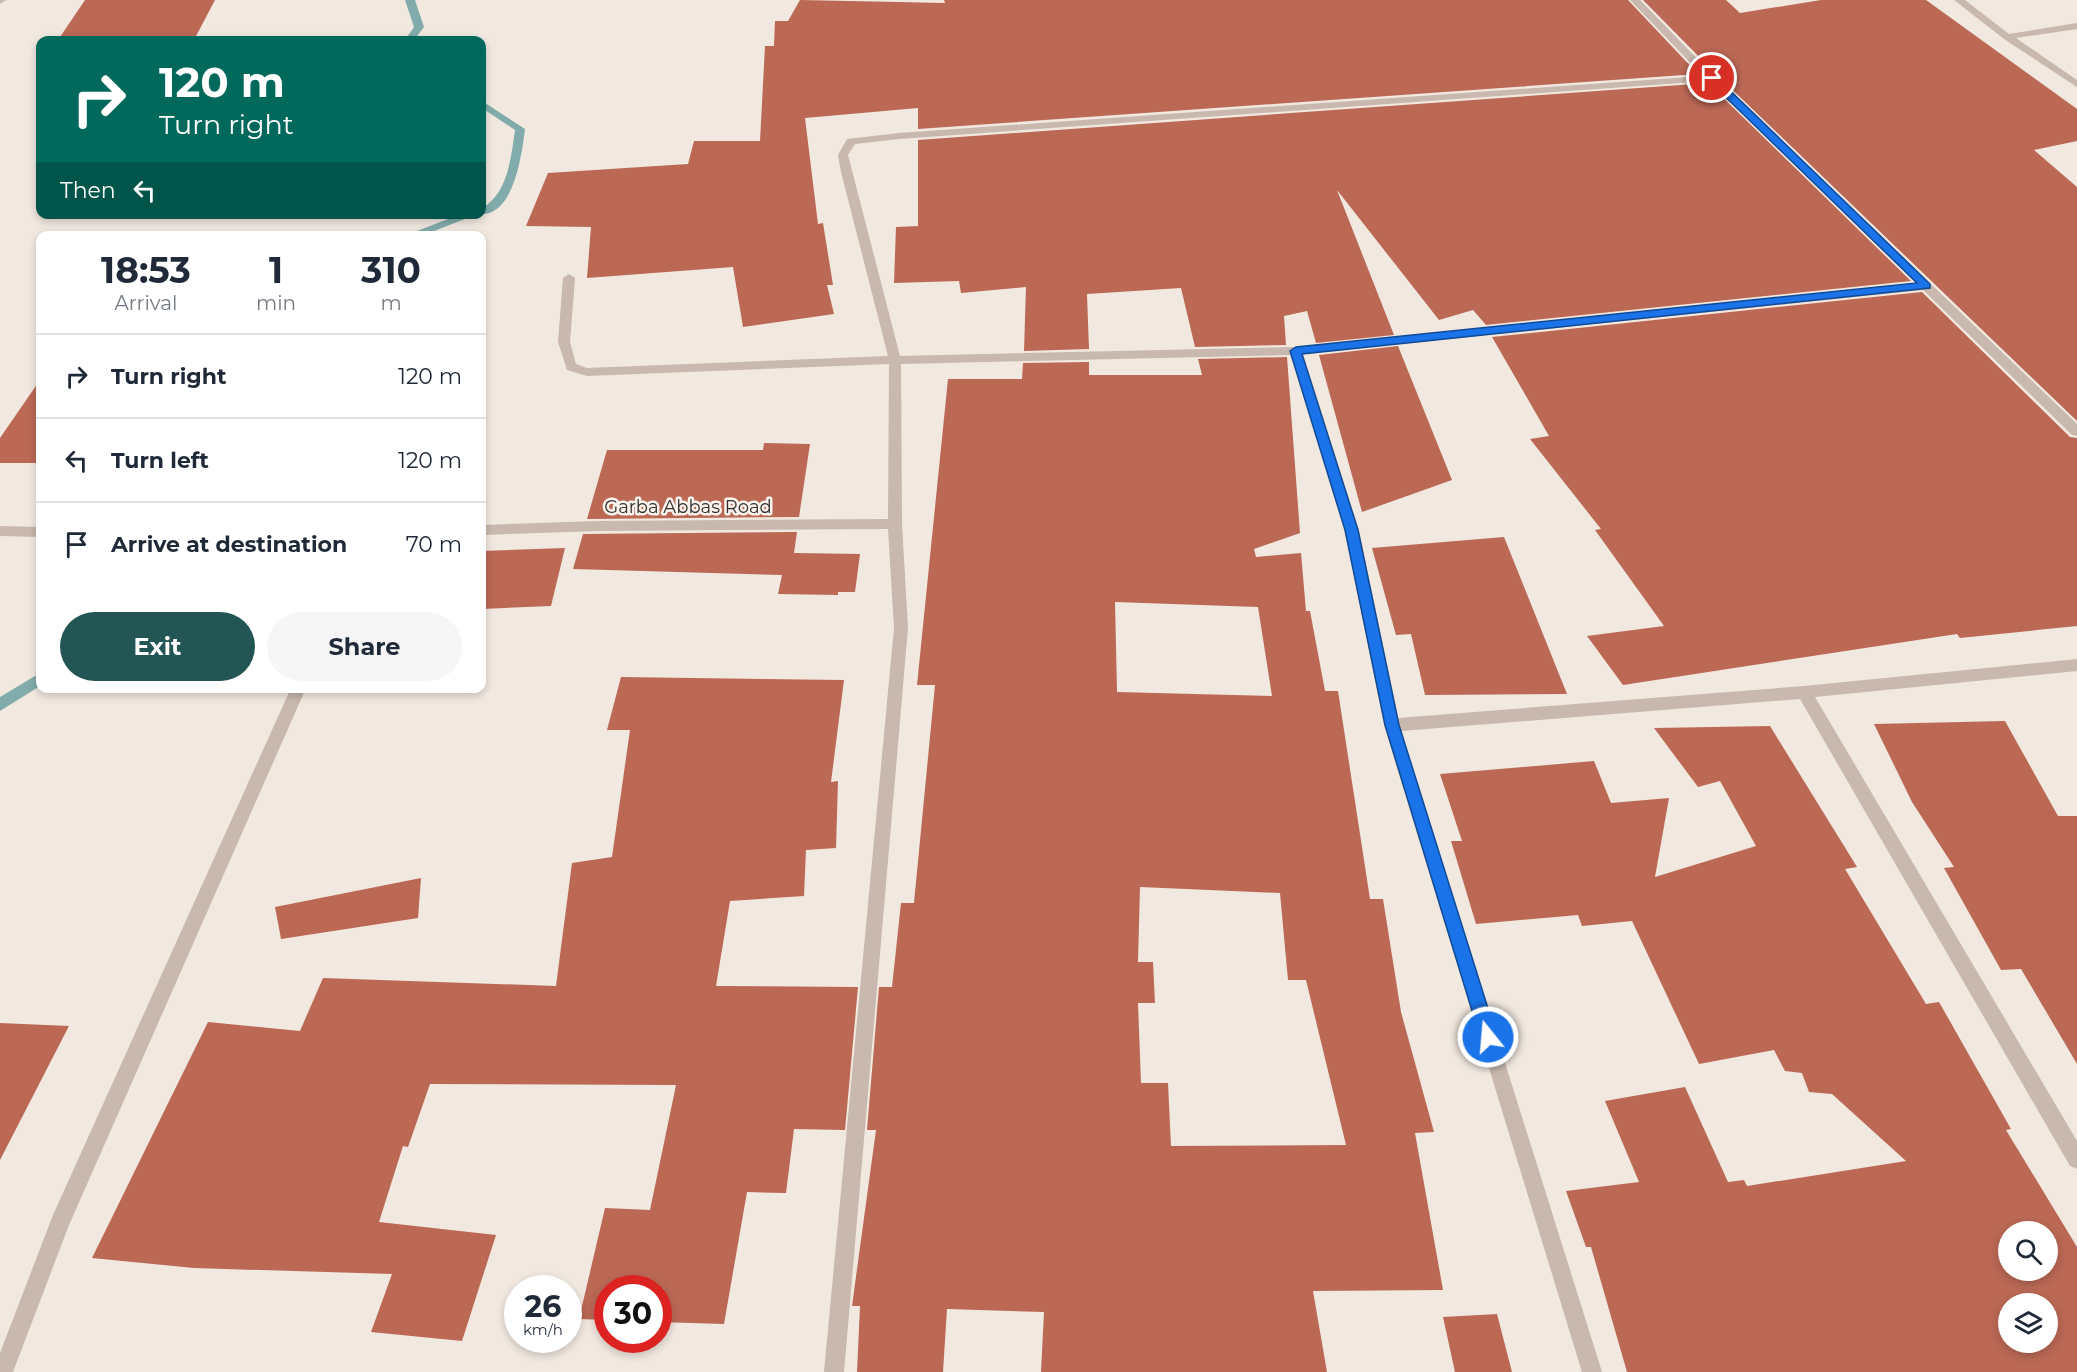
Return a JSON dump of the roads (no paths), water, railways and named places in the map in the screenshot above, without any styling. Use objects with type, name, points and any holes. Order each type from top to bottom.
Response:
[{"type":"street","points":[[1635,0],[1712,78],[2077,432]]},
{"type":"street","points":[[1959,0],[2007,37],[2077,84]]},
{"type":"street","points":[[2007,37],[2077,26]]},
{"type":"street","points":[[834,1372],[901,628],[895,524],[895,360],[846,172],[843,155],[851,141],[899,135],[1712,78]]},
{"type":"street","points":[[569,278],[564,342],[571,367],[587,372],[895,360],[1296,351],[1926,286]]},
{"type":"street","points":[[1296,351],[1352,530],[1392,725],[1592,1372]]},
{"type":"street","name":"Garba Abbas Road","points":[[486,530],[599,526],[895,524]]},
{"type":"street","points":[[0,531],[36,532]]},
{"type":"street","points":[[1392,725],[1804,692],[2077,664]]},
{"type":"street","points":[[1804,692],[2077,1159]]},
{"type":"street","points":[[3,1372],[60,1222],[297,693]]},
{"type":"waterway","points":[[410,0],[419,27],[413,36]]},
{"type":"waterway","points":[[486,107],[520,129],[511,177],[500,199],[486,210]]},
{"type":"waterway","points":[[424,231],[458,219]]},
{"type":"waterway","points":[[0,705],[36,682]]}]
